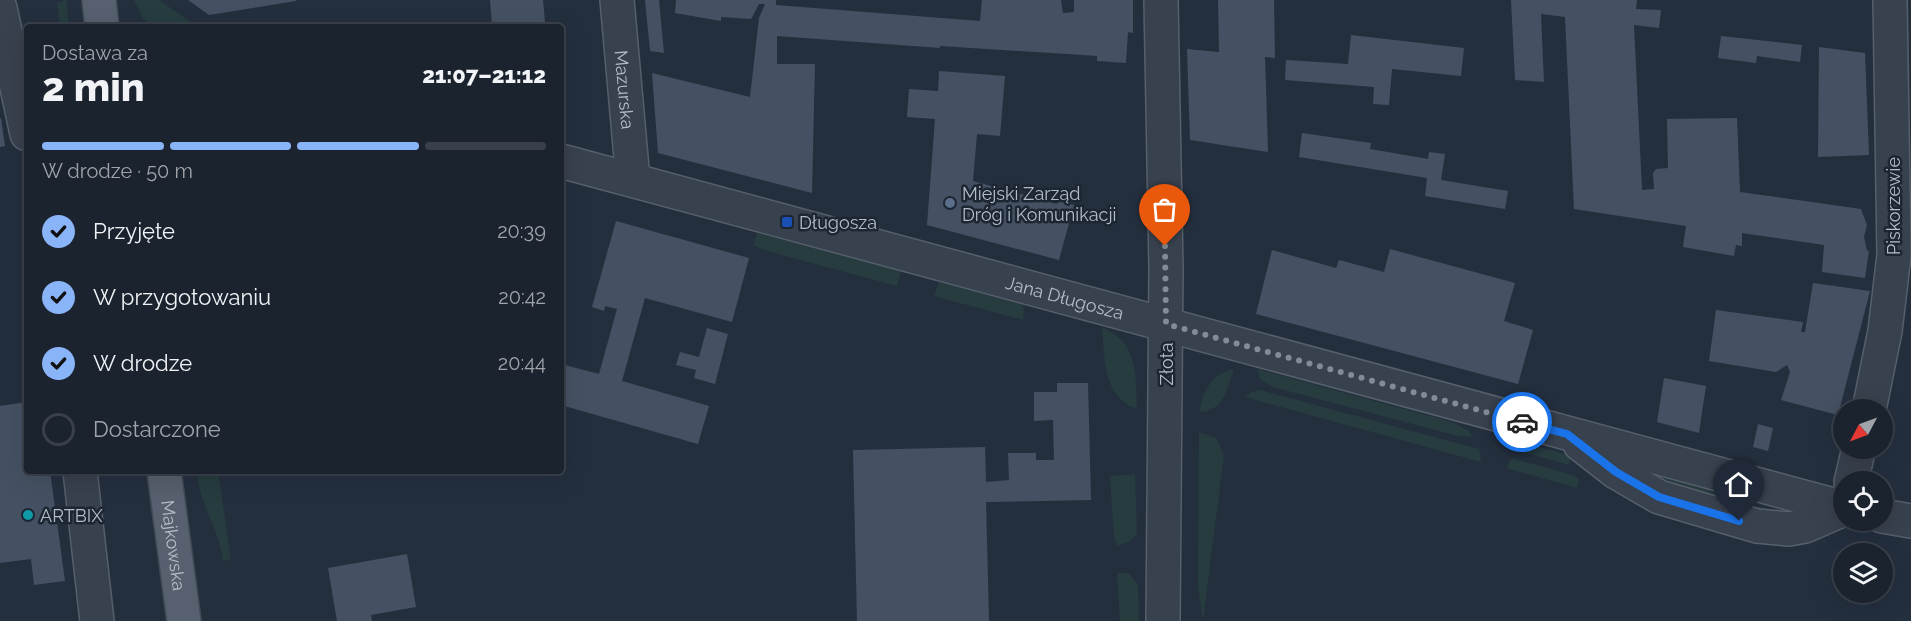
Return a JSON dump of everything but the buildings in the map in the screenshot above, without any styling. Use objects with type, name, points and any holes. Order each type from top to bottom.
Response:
[{"type":"main road","points":[[99,0],[102,24]]},
{"type":"main road","name":"Majkowska","points":[[164,474],[184,621]]},
{"type":"street","name":"Mazurska","points":[[617,0],[633,180]]},
{"type":"street","name":"Złota","points":[[1161,0],[1166,324],[1163,621]]},
{"type":"street","name":"Piskorzewie","points":[[1873,399],[1898,332],[1891,293],[1895,214],[1890,0]]},
{"type":"street","points":[[0,8],[24,120]]},
{"type":"street","name":"Jana Długosza","points":[[564,162],[1833,506]]},
{"type":"street","points":[[81,474],[98,621]]},
{"type":"street","points":[[1893,518],[1911,521]]},
{"type":"green space","points":[[66,0],[69,24],[60,24],[57,3]]},
{"type":"green space","points":[[134,0],[159,0],[194,24],[150,24],[143,18]]},
{"type":"green space","points":[[757,233],[901,271],[897,286],[767,251],[753,245]]},
{"type":"green space","points":[[939,282],[1021,304],[1024,310],[1023,320],[934,296]]},
{"type":"green space","points":[[1102,327],[1123,342],[1129,351],[1135,372],[1137,409],[1126,403],[1111,386],[1105,363]]},
{"type":"green space","points":[[1234,369],[1227,391],[1219,403],[1208,411],[1200,412],[1203,397],[1214,379]]},
{"type":"green space","points":[[1257,369],[1452,422],[1469,431],[1473,437],[1458,436],[1273,387],[1260,379]]},
{"type":"green space","points":[[1260,390],[1479,449],[1481,462],[1245,397],[1251,392]]},
{"type":"green space","points":[[1199,432],[1216,438],[1224,455],[1203,621],[1198,586]]},
{"type":"green space","points":[[1527,444],[1572,456],[1569,465],[1516,450]]},
{"type":"green space","points":[[1512,458],[1572,475],[1579,479],[1577,488],[1506,468]]},
{"type":"green space","points":[[1647,470],[1758,495],[1754,508],[1673,484]]},
{"type":"green space","points":[[197,474],[218,474],[231,560],[223,561],[218,538]]},
{"type":"green space","points":[[1135,474],[1137,534],[1128,542],[1118,546],[1114,537],[1110,476]]},
{"type":"green space","points":[[1117,573],[1129,573],[1138,585],[1139,621],[1120,621]]},
{"type":"way so far","points":[[1165,246],[1166,324],[1522,422]]},
{"type":"place","name":"Miejski Zarząd Dróg i Komunikacji","points":[[950,203]]},
{"type":"place","name":"Długosza","points":[[787,222]]},
{"type":"place","name":"ARTBIX","points":[[28,515]]},
{"type":"route","points":[[1522,422],[1567,434],[1616,472],[1659,497],[1739,521]]}]
